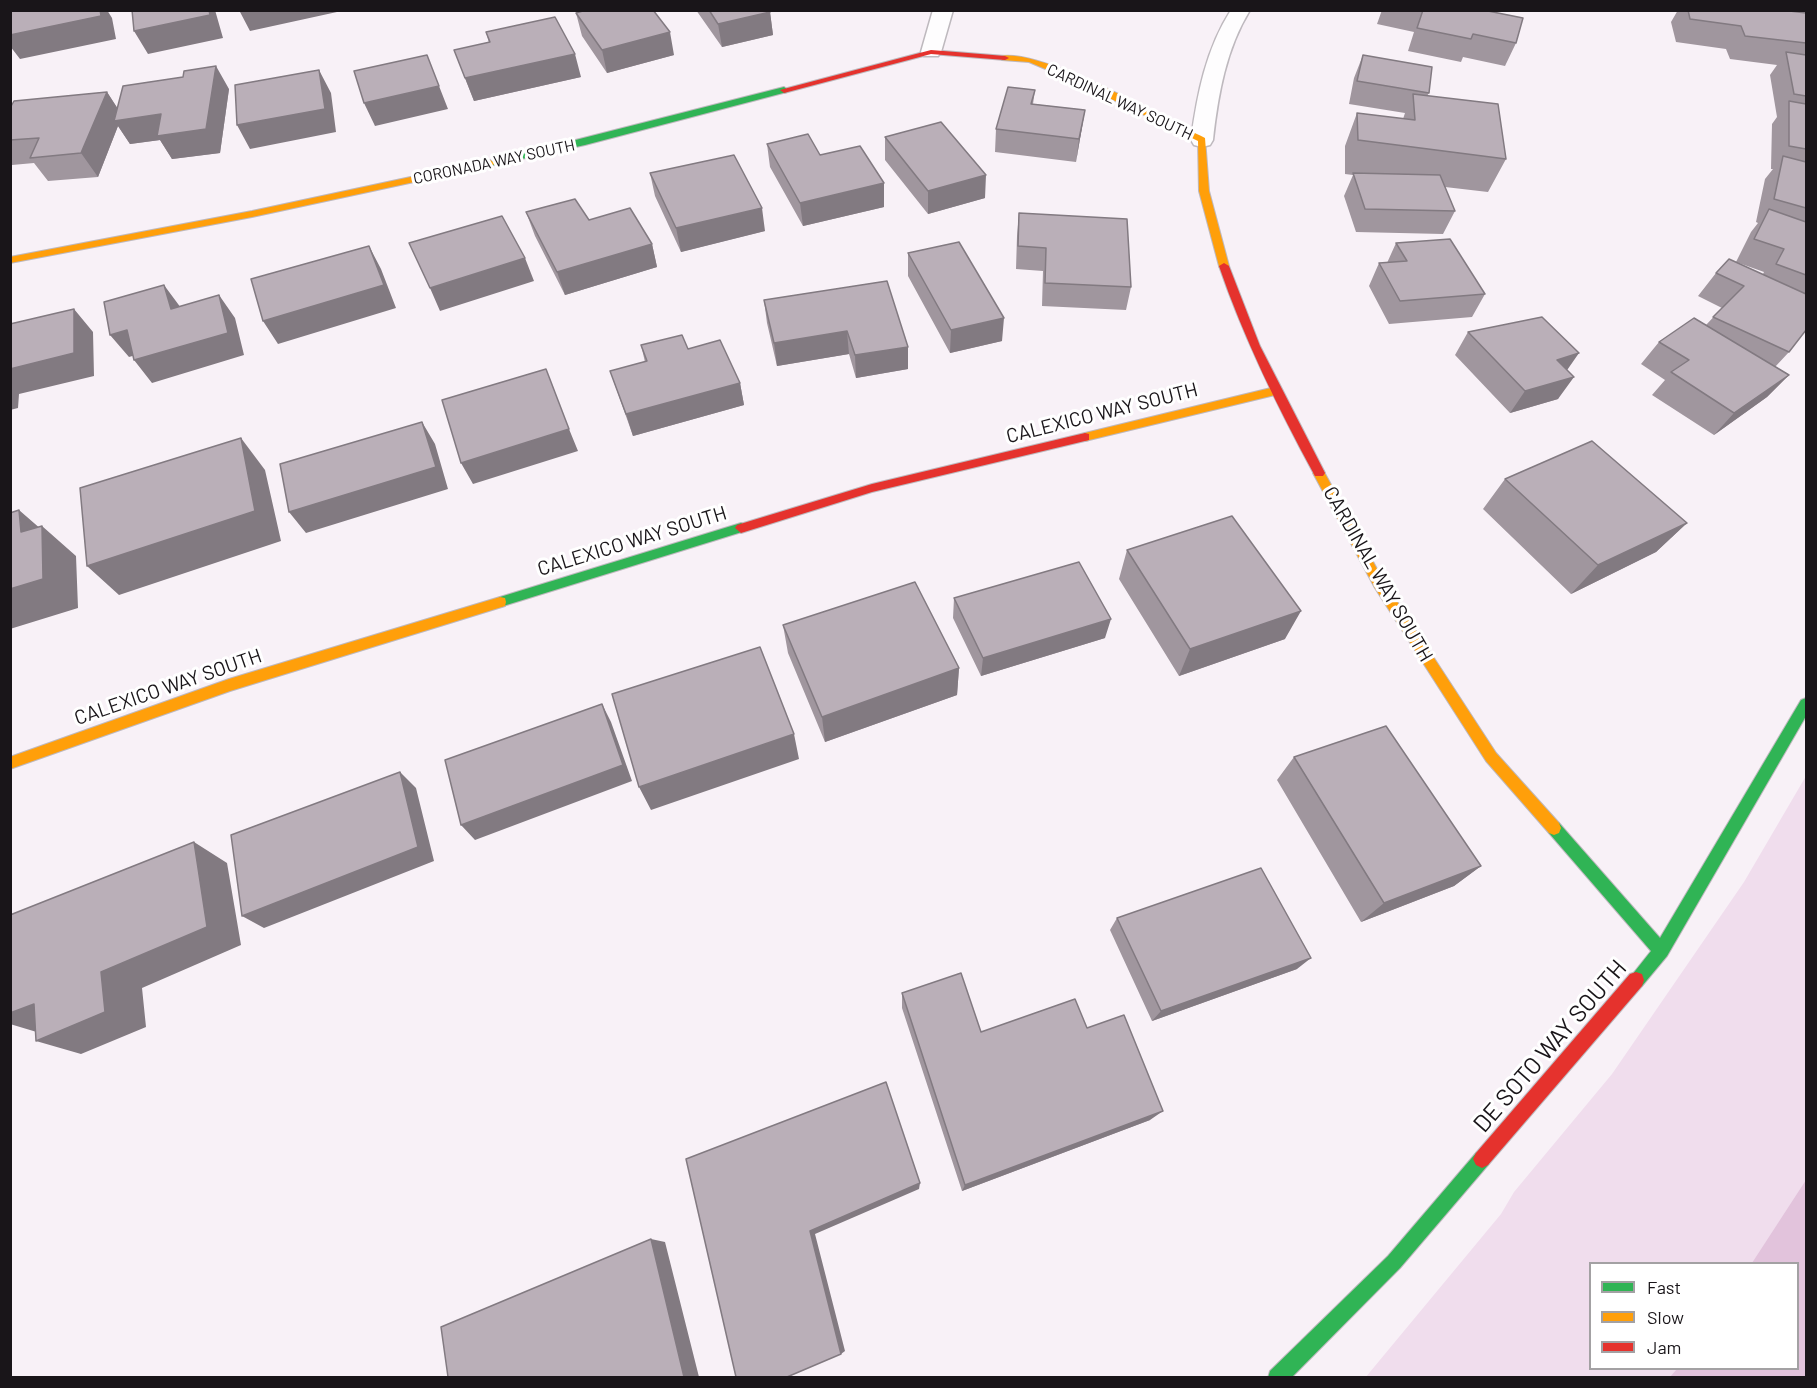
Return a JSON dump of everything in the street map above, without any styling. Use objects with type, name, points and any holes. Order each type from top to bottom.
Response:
[{"type":"street","points":[[931,52],[943,10]]},
{"type":"street","name":"CARDINAL WAY SOUTH","points":[[1241,10],[1232,22],[1207,98],[1202,140],[1204,191],[1219,253],[1238,309],[1275,391],[1379,584],[1491,757],[1661,951]]},
{"type":"street","name":"CARDINAL WAY SOUTH","points":[[931,52],[1030,60],[1079,80],[1202,140]]},
{"type":"street","name":"CORONADA WAY SOUTH","points":[[10,260],[252,214],[582,143],[931,52]]},
{"type":"street","name":"CALEXICO WAY SOUTH","points":[[10,763],[229,685],[872,488],[1275,391]]},
{"type":"street","name":"DE SOTO WAY SOUTH","points":[[1276,1377],[1394,1262],[1661,951],[1806,704]]},
{"type":"shaded area","points":[[1806,776],[1806,1377],[1365,1378],[1501,1214],[1514,1192],[1612,1074],[1744,882]]},
{"type":"shaded area","points":[[1806,1180],[1806,1377],[1670,1377],[1676,1370],[1799,1370],[1799,1262],[1753,1262]]},
{"type":"building","points":[[10,10],[100,10],[101,16],[10,35]]},
{"type":"building","points":[[132,10],[209,10],[210,15],[134,31]]},
{"type":"building","points":[[586,10],[653,10],[670,32],[602,50],[576,13]]},
{"type":"building","points":[[709,10],[769,10],[770,12],[718,24]]},
{"type":"building","points":[[1423,10],[1483,10],[1523,18],[1516,43],[1473,34],[1471,39],[1417,28]]},
{"type":"building","points":[[1688,10],[1781,10],[1806,13],[1806,43],[1745,36],[1741,26],[1690,19]]},
{"type":"building","points":[[555,17],[575,54],[465,78],[454,50],[490,42],[486,32]]},
{"type":"building","points":[[1786,52],[1806,55],[1806,96],[1794,94]]},
{"type":"building","points":[[427,55],[439,86],[364,103],[354,71]]},
{"type":"building","points":[[1363,55],[1432,67],[1429,93],[1357,81]]},
{"type":"building","points":[[216,66],[206,129],[157,136],[161,114],[114,121],[123,86],[183,77],[184,71]]},
{"type":"building","points":[[319,70],[325,109],[237,125],[235,85]]},
{"type":"building","points":[[1008,87],[1035,90],[1031,104],[1085,110],[1079,139],[996,129]]},
{"type":"building","points":[[107,92],[81,153],[30,158],[39,138],[10,140],[10,108],[14,101]]},
{"type":"building","points":[[1413,94],[1498,104],[1506,159],[1358,140],[1357,113],[1415,120]]},
{"type":"building","points":[[1789,101],[1806,104],[1806,149],[1789,146]]},
{"type":"building","points":[[941,122],[986,175],[928,191],[885,137]]},
{"type":"building","points":[[808,134],[820,155],[860,146],[884,183],[800,203],[767,144]]},
{"type":"building","points":[[734,155],[762,208],[676,228],[650,173]]},
{"type":"building","points":[[1783,156],[1806,162],[1806,208],[1774,199]]},
{"type":"building","points":[[1353,173],[1440,175],[1455,211],[1365,209]]},
{"type":"building","points":[[575,199],[589,220],[630,208],[652,244],[557,272],[526,212]]},
{"type":"building","points":[[1769,209],[1806,222],[1806,275],[1776,264],[1784,249],[1754,239]]},
{"type":"building","points":[[1019,213],[1127,219],[1131,287],[1045,283],[1046,248],[1018,246]]},
{"type":"building","points":[[502,216],[525,258],[430,288],[409,243]]},
{"type":"building","points":[[1450,239],[1485,294],[1400,301],[1379,263],[1407,261],[1396,243]]},
{"type":"building","points":[[959,242],[1004,318],[951,330],[908,253]]},
{"type":"building","points":[[369,246],[384,285],[263,321],[251,279]]},
{"type":"building","points":[[1729,259],[1806,294],[1806,330],[1789,352],[1713,317],[1744,286],[1716,273]]},
{"type":"building","points":[[887,281],[908,347],[855,355],[847,331],[774,343],[764,300]]},
{"type":"building","points":[[164,285],[171,309],[219,295],[228,333],[134,360],[127,330],[110,335],[104,302]]},
{"type":"building","points":[[74,309],[74,353],[10,369],[10,324]]},
{"type":"building","points":[[1542,317],[1579,353],[1557,360],[1574,377],[1525,391],[1468,332]]},
{"type":"building","points":[[1694,318],[1789,375],[1734,413],[1671,372],[1689,360],[1659,342]]},
{"type":"building","points":[[682,335],[688,349],[720,340],[740,383],[626,414],[610,371],[647,361],[641,345]]},
{"type":"building","points":[[546,369],[569,429],[461,463],[442,400]]},
{"type":"building","points":[[422,422],[436,467],[289,512],[280,464]]},
{"type":"building","points":[[241,438],[255,511],[87,566],[80,488]]},
{"type":"building","points":[[1592,441],[1687,523],[1598,565],[1505,479]]},
{"type":"building","points":[[19,510],[21,532],[42,526],[43,579],[10,589],[10,513]]},
{"type":"building","points":[[1232,516],[1301,611],[1190,649],[1127,550]]},
{"type":"building","points":[[1079,562],[1111,619],[983,658],[954,598]]},
{"type":"building","points":[[915,582],[959,668],[822,717],[783,625]]},
{"type":"building","points":[[760,647],[794,734],[639,787],[612,694]]},
{"type":"building","points":[[602,704],[623,765],[461,825],[445,760]]},
{"type":"building","points":[[1386,726],[1481,866],[1384,903],[1294,757]]},
{"type":"building","points":[[400,772],[418,847],[242,916],[231,835]]},
{"type":"building","points":[[194,842],[207,927],[101,972],[105,1012],[36,1041],[34,1004],[10,1013],[10,915]]},
{"type":"building","points":[[1261,868],[1311,958],[1161,1011],[1117,918]]},
{"type":"building","points":[[961,973],[981,1032],[1075,999],[1087,1028],[1124,1015],[1163,1111],[965,1185],[902,993]]},
{"type":"building","points":[[886,1082],[920,1183],[810,1231],[841,1354],[787,1377],[736,1377],[686,1159]]},
{"type":"building","points":[[651,1239],[684,1377],[448,1377],[441,1327]]},
{"type":"traffic: fast","points":[[490,163],[582,143],[784,90]]},
{"type":"traffic: fast","points":[[500,602],[741,528]]},
{"type":"traffic: fast","points":[[1636,980],[1661,951],[1806,704]]},
{"type":"traffic: fast","points":[[1554,828],[1661,951]]},
{"type":"traffic: fast","points":[[1277,1378],[1394,1262],[1482,1159]]},
{"type":"traffic: slow","points":[[1005,58],[1030,60],[1079,80],[1202,140],[1204,191],[1224,266]]},
{"type":"traffic: slow","points":[[10,260],[252,214],[490,163]]},
{"type":"traffic: slow","points":[[1085,437],[1275,391]]},
{"type":"traffic: slow","points":[[1319,473],[1379,584],[1491,757],[1554,828]]},
{"type":"traffic: slow","points":[[10,763],[229,685],[500,602]]},
{"type":"traffic: jam","points":[[784,90],[931,52],[1005,58]]},
{"type":"traffic: jam","points":[[1224,266],[1255,346],[1319,473]]},
{"type":"traffic: jam","points":[[741,528],[872,488],[1085,437]]},
{"type":"traffic: jam","points":[[1482,1159],[1636,980]]}]
